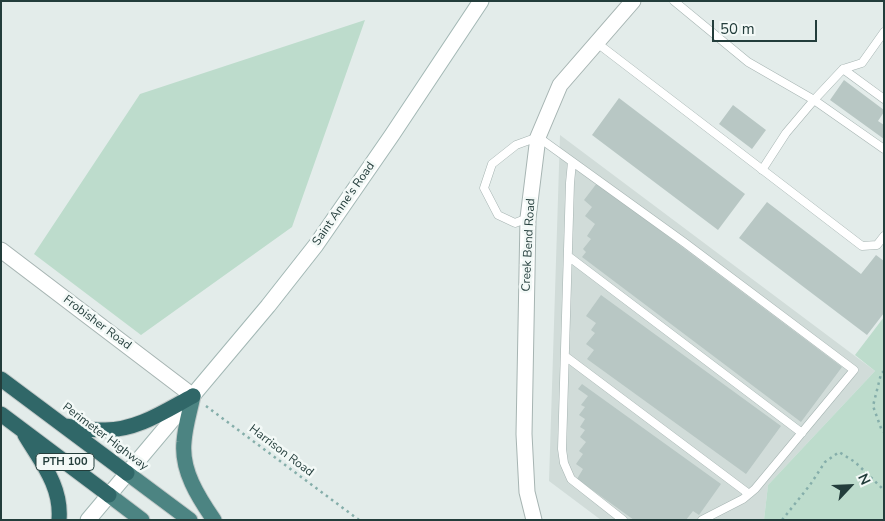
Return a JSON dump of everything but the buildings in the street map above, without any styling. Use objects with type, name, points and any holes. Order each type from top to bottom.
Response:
[{"type":"highway","name":"Perimeter Highway","points":[[1,379],[190,520]]},
{"type":"highway","points":[[64,426],[105,430],[126,427],[156,417],[193,396]]},
{"type":"highway","points":[[193,396],[184,442],[185,458],[194,487],[214,520]]},
{"type":"highway","name":"PTH 100","points":[[1,414],[142,520]]},
{"type":"highway","points":[[21,429],[55,485],[59,504],[59,520]]},
{"type":"street","name":"Saint Anne's Road","points":[[88,520],[193,396],[325,233],[481,1]]},
{"type":"street","name":"Creek Bend Road","points":[[534,520],[527,492],[524,434],[528,218],[538,136],[560,85],[634,1]]},
{"type":"street","name":"Frobisher Road","points":[[1,250],[193,396]]},
{"type":"lane","points":[[674,1],[748,62],[814,100],[884,149]]},
{"type":"lane","points":[[762,170],[786,133],[814,100],[844,69],[862,63],[884,32]]},
{"type":"lane","points":[[597,43],[862,246],[877,245],[884,236]]},
{"type":"lane","points":[[844,69],[884,100]]},
{"type":"lane","points":[[528,218],[516,223],[498,214],[484,188],[492,164],[516,145],[538,136],[854,370],[749,494],[702,520]]},
{"type":"lane","points":[[572,162],[562,449],[567,472],[571,480],[623,520]]},
{"type":"lane","points":[[568,256],[802,433]]},
{"type":"lane","points":[[565,356],[749,494]]},
{"type":"path","points":[[884,372],[881,374],[874,406],[882,431],[884,432]]},
{"type":"path","name":"Harrison Road","points":[[193,396],[359,520]]},
{"type":"path","points":[[782,520],[826,462],[839,452],[855,462],[884,490]]},
{"type":"shaded area","points":[[560,135],[875,371],[768,485],[764,520],[601,520],[549,481]]},
{"type":"green space","points":[[365,20],[292,227],[141,335],[34,254],[140,94]]},
{"type":"green space","points":[[884,317],[884,520],[764,520],[768,485],[875,371],[855,355]]}]
